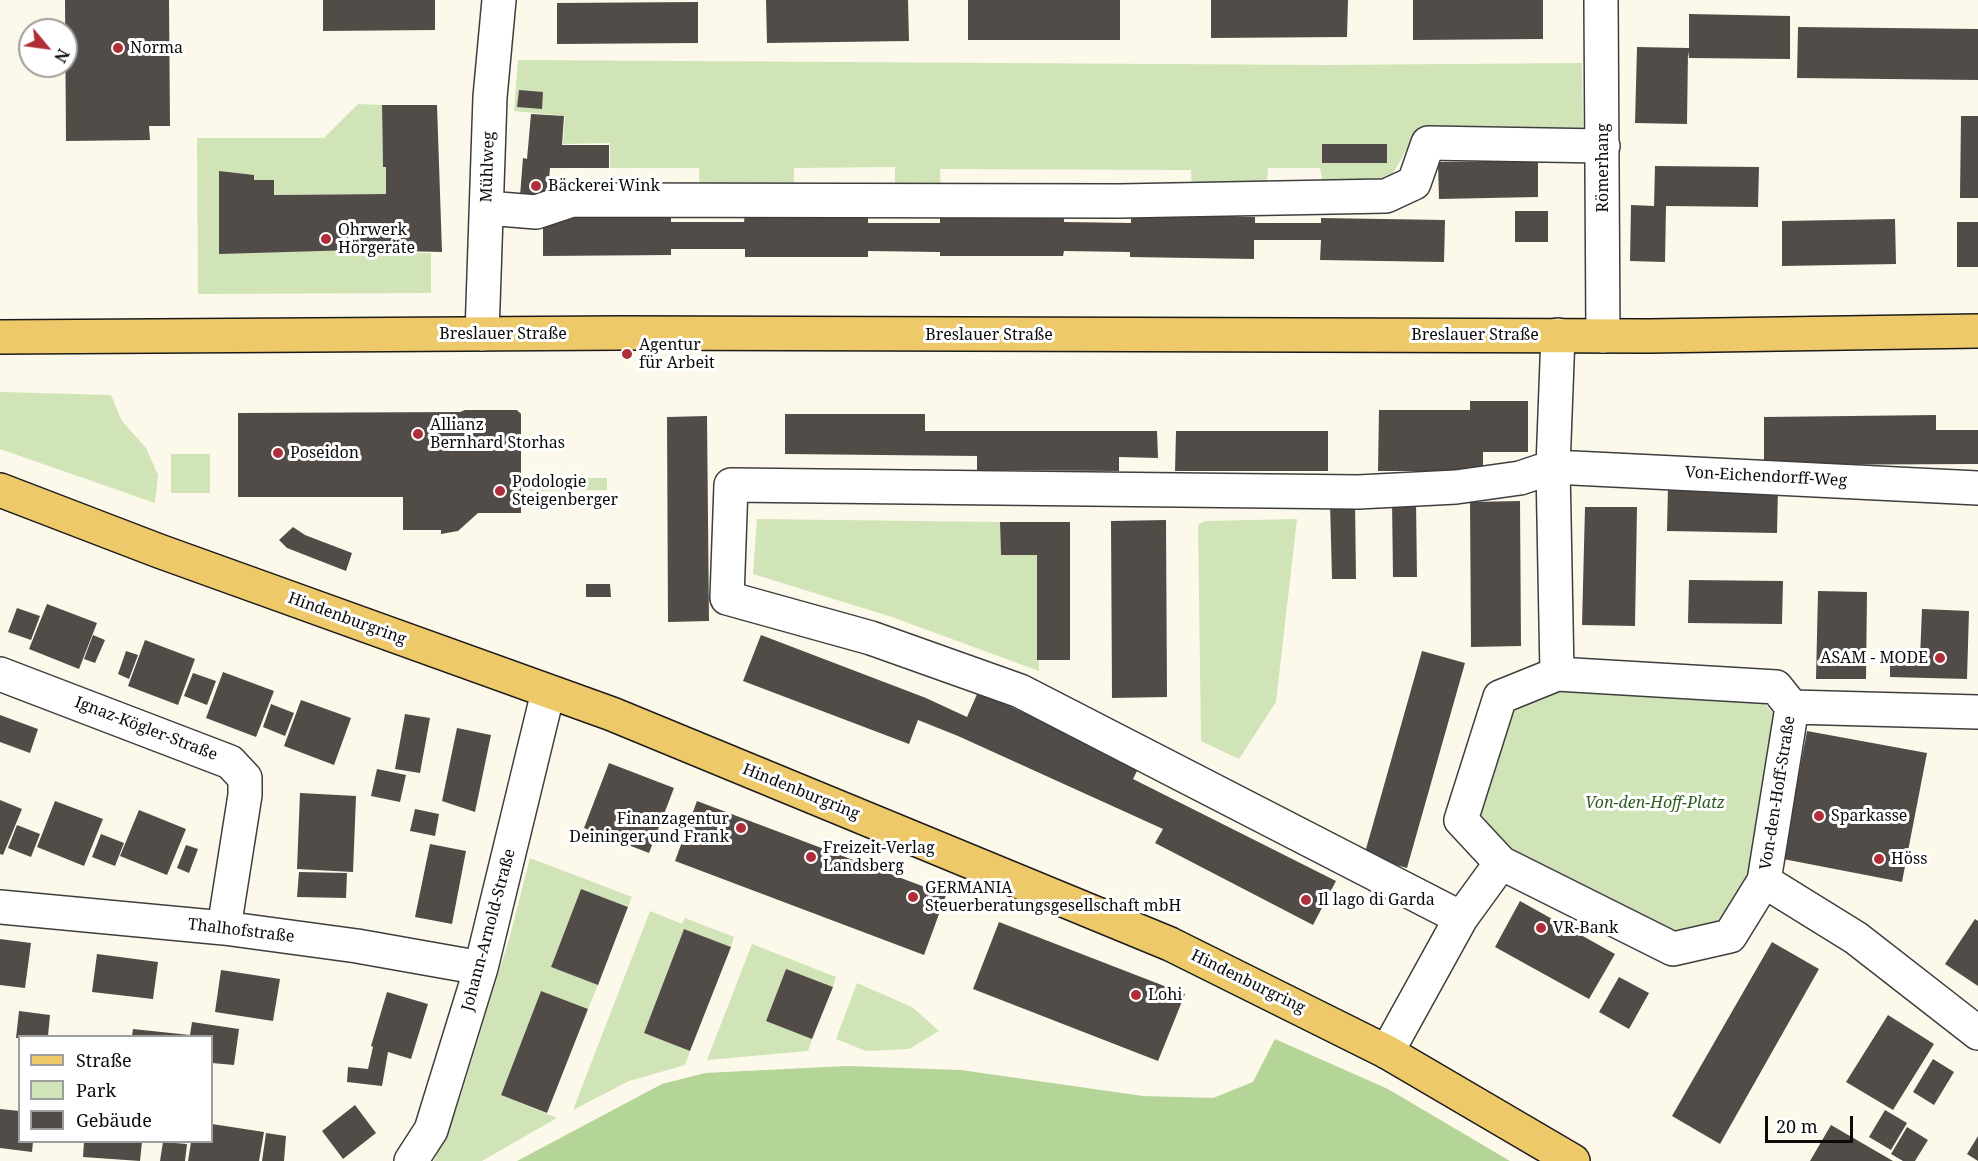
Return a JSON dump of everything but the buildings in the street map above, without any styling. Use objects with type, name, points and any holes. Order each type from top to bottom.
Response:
[{"type":"main road","name":"Breslauer Straße","points":[[0,337],[482,334],[1603,336],[1978,331]]},
{"type":"main road","name":"Hindenburgring","points":[[0,490],[159,551],[612,714],[1170,944],[1387,1052],[1573,1161]]},
{"type":"street","name":"Mühlweg","points":[[482,334],[490,97],[499,0]]},
{"type":"street","name":"Römerhang","points":[[1601,0],[1603,336]]},
{"type":"street","points":[[487,208],[536,212],[572,200],[1120,201],[1386,196],[1414,183],[1428,143],[1603,146]]},
{"type":"street","points":[[1557,674],[1553,467],[1558,335]]},
{"type":"street","points":[[1461,918],[1020,691],[871,638],[727,598],[731,485],[1358,492],[1456,487],[1520,478],[1553,467]]},
{"type":"street","name":"Von-Eichendorff-Weg","points":[[1553,467],[1978,488]]},
{"type":"street","name":"Ignaz-Kögler-Straße","points":[[0,674],[231,762],[245,778],[245,795],[224,928]]},
{"type":"street","name":"Von-den-Hoff-Straße","points":[[1557,674],[1776,687],[1792,707],[1764,881],[1730,936],[1673,949],[1501,863],[1461,820],[1500,697],[1557,674]]},
{"type":"street","name":"Johann-Arnold-Straße","points":[[411,1161],[431,1130],[481,968],[548,692]]},
{"type":"street","points":[[1792,707],[1978,712]]},
{"type":"street","points":[[1387,1052],[1461,918],[1501,863]]},
{"type":"street","points":[[1764,881],[1856,938],[1978,1033]]},
{"type":"street","name":"Thalhofstraße","points":[[0,907],[224,928],[357,946],[481,968]]},
{"type":"green space","points":[[518,60],[1325,65],[1582,63],[1583,132],[1414,137],[1385,187],[1324,188],[1320,168],[1268,168],[1266,194],[1192,192],[1191,170],[940,169],[941,191],[895,191],[895,167],[794,168],[794,193],[700,193],[699,168],[610,168],[610,143],[563,144],[565,116],[514,111]]},
{"type":"green space","points":[[358,104],[382,105],[386,194],[274,195],[274,180],[254,180],[253,175],[219,172],[219,253],[386,249],[387,252],[431,253],[431,293],[198,294],[197,138],[324,138]]},
{"type":"green space","points":[[0,392],[111,395],[122,421],[146,448],[158,475],[155,503],[0,449]]},
{"type":"green space","points":[[171,454],[210,454],[210,493],[171,493]]},
{"type":"green space","points":[[529,478],[607,478],[607,490],[529,491]]},
{"type":"green space","points":[[757,519],[1000,522],[1001,555],[1037,555],[1039,671],[892,617],[753,574]]},
{"type":"green space","points":[[1297,519],[1276,702],[1239,759],[1201,741],[1198,525],[1205,521]]},
{"type":"green space","name":"Von-den-Hoff-Platz","points":[[1557,691],[1763,702],[1774,714],[1751,880],[1721,922],[1678,932],[1508,849],[1481,815],[1514,710]]},
{"type":"green space","points":[[530,858],[632,897],[628,907],[581,889],[551,967],[598,985],[588,1009],[541,991],[501,1095],[557,1118],[482,1161],[434,1161],[458,1105],[510,936]]},
{"type":"green space","points":[[650,911],[682,924],[685,918],[734,937],[731,947],[684,929],[644,1033],[690,1051],[685,1065],[629,1081],[573,1110]]},
{"type":"green space","points":[[752,944],[836,977],[833,987],[786,969],[766,1020],[812,1039],[808,1051],[707,1060]]},
{"type":"green space","points":[[857,983],[912,1007],[939,1031],[909,1049],[866,1051],[836,1039]]},
{"type":"green space","points":[[1275,1039],[1388,1089],[1510,1161],[517,1161],[662,1084],[705,1073],[847,1066],[961,1070],[1143,1096],[1213,1098],[1253,1082]]},
{"type":"place","name":"Norma","points":[[118,48]]},
{"type":"place","name":"Bäckerei Wink","points":[[536,186]]},
{"type":"place","name":"Ohrwerk Hörgeräte","points":[[326,239]]},
{"type":"place","name":"Agentur für Arbeit","points":[[627,354]]},
{"type":"place","name":"Allianz Bernhard Storhas","points":[[418,434]]},
{"type":"place","name":"Poseidon","points":[[278,453]]},
{"type":"place","name":"Podologie Steigenberger","points":[[500,491]]},
{"type":"place","name":"ASAM - MODE","points":[[1940,658]]},
{"type":"place","name":"Sparkasse","points":[[1819,816]]},
{"type":"place","name":"Finanzagentur Deininger und Frank","points":[[741,828]]},
{"type":"place","name":"Freizeit-Verlag Landsberg","points":[[811,857]]},
{"type":"place","name":"Höss","points":[[1879,859]]},
{"type":"place","name":"GERMANIA Steuerberatungsgesellschaft mbH","points":[[913,897]]},
{"type":"place","name":"Il lago di Garda","points":[[1306,900]]},
{"type":"place","name":"VR-Bank","points":[[1541,928]]},
{"type":"place","name":"Lohi","points":[[1136,995]]}]
